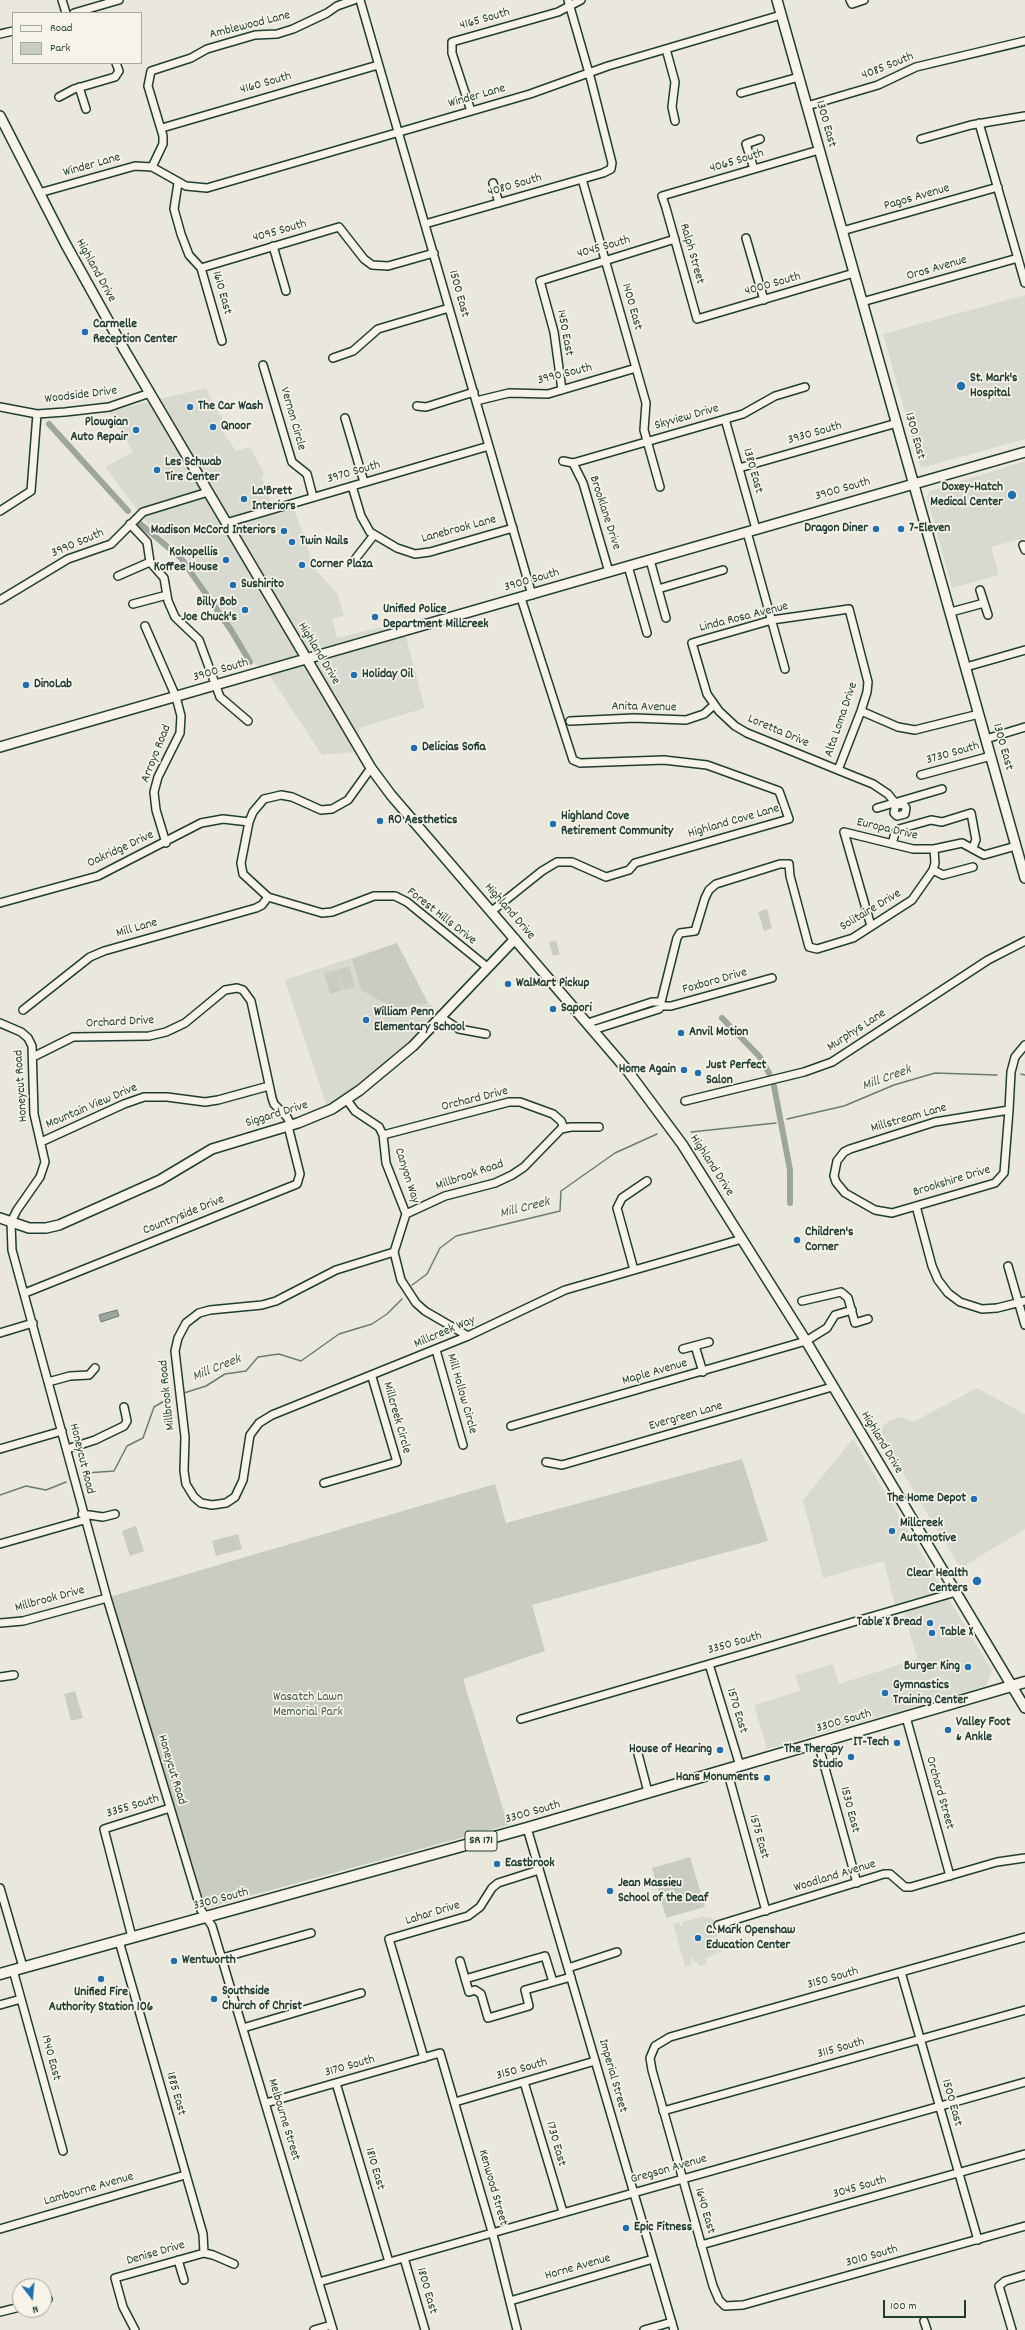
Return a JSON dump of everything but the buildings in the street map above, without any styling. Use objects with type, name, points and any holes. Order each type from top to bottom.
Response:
[{"type":"main road","name":"1300 East","points":[[777,0],[1016,846],[1023,865],[1025,878]]},
{"type":"main road","name":"Highland Drive","points":[[0,116],[39,193],[150,393],[371,768],[391,795],[591,1026],[636,1081],[682,1144],[806,1342],[1025,1708]]},
{"type":"main road","name":"3900 South","points":[[0,747],[1025,452]]},
{"type":"main road","name":"Siggard Drive","points":[[0,1218],[36,1229],[59,1225],[160,1180],[212,1149],[314,1118],[347,1100],[413,1046],[515,939]]},
{"type":"main road","name":"3300 South","points":[[0,1974],[527,1828],[1025,1682]]},
{"type":"street","points":[[62,0],[66,12]]},
{"type":"street","points":[[81,12],[95,10],[119,0]]},
{"type":"street","name":"Amblewood Lane","points":[[162,128],[149,91],[150,73],[155,69],[191,58],[207,49],[255,35],[277,34],[294,29],[327,13],[337,6],[354,0]]},
{"type":"street","name":"1500 East","points":[[360,0],[532,594]]},
{"type":"street","name":"4165 South","points":[[471,111],[452,53],[452,42],[558,12],[568,3],[581,0]]},
{"type":"street","points":[[851,2],[864,0]]},
{"type":"street","points":[[568,3],[589,73]]},
{"type":"street","name":"Winder Lane","points":[[39,193],[135,166],[152,167],[178,183],[194,188],[207,188],[530,94],[589,73],[781,15]]},
{"type":"street","points":[[0,34],[12,30]]},
{"type":"street","name":"4085 South","points":[[807,106],[878,85],[916,67],[1025,40]]},
{"type":"street","points":[[666,49],[674,82],[672,107],[675,120]]},
{"type":"street","points":[[59,97],[79,88],[112,78],[118,74],[119,68],[117,64]]},
{"type":"street","name":"4160 South","points":[[162,128],[378,64]]},
{"type":"street","name":"4080 South","points":[[425,224],[582,179],[611,169],[612,163],[589,73]]},
{"type":"street","points":[[741,93],[799,77]]},
{"type":"street","points":[[79,88],[86,109]]},
{"type":"street","points":[[921,139],[979,124],[1025,116]]},
{"type":"street","points":[[979,124],[1025,283]]},
{"type":"street","points":[[152,167],[163,144],[162,128]]},
{"type":"street","points":[[754,169],[746,144],[760,139]]},
{"type":"street","name":"4065 South","points":[[662,196],[819,150]]},
{"type":"street","name":"1400 East","points":[[582,179],[646,403],[644,430],[646,442],[660,487]]},
{"type":"street","name":"1610 East","points":[[178,183],[174,209],[189,255],[201,268],[222,341]]},
{"type":"street","points":[[493,183],[499,203]]},
{"type":"street","name":"Pagos Avenue","points":[[842,231],[998,187]]},
{"type":"street","name":"Ralph Street","points":[[662,196],[697,319]]},
{"type":"street","name":"4095 South","points":[[201,268],[339,228],[364,259],[378,266],[388,266],[434,254]]},
{"type":"street","points":[[746,238],[764,300]]},
{"type":"street","name":"4045 South","points":[[540,281],[675,239]]},
{"type":"street","points":[[273,246],[286,291]]},
{"type":"street","name":"Oros Avenue","points":[[862,302],[1018,258]]},
{"type":"street","name":"4000 South","points":[[697,319],[854,273]]},
{"type":"street","name":"1450 East","points":[[540,281],[554,332],[562,390]]},
{"type":"street","points":[[333,358],[353,351],[378,329],[449,308]]},
{"type":"street","name":"Vernon Circle","points":[[263,365],[292,462],[306,474],[313,497]]},
{"type":"street","name":"3990 South","points":[[476,402],[509,393],[540,395],[636,368]]},
{"type":"street","name":"Skyview Drive","points":[[573,463],[749,412],[775,396],[805,387]]},
{"type":"street","points":[[417,406],[426,406],[474,392]]},
{"type":"street","name":"Woodside Drive","points":[[0,407],[36,414],[109,407],[150,393]]},
{"type":"street","points":[[0,512],[31,490],[36,414]]},
{"type":"street","points":[[345,418],[364,482]]},
{"type":"street","name":"1380 East","points":[[725,419],[756,529]]},
{"type":"street","name":"3930 South","points":[[739,468],[896,423]]},
{"type":"street","name":"3970 South","points":[[226,523],[489,446]]},
{"type":"street","points":[[563,461],[573,463]]},
{"type":"street","name":"Brooklane Drive","points":[[573,463],[583,484],[610,572]]},
{"type":"street","name":"Lanebrook Lane","points":[[352,486],[363,521],[374,535],[397,548],[414,554],[430,552],[513,528]]},
{"type":"street","name":"3990 South","points":[[0,600],[68,558],[98,550],[111,544],[124,533],[130,524],[143,512],[208,492]]},
{"type":"street","points":[[130,524],[146,539],[150,562],[164,578],[167,595],[174,617],[199,640],[222,700],[248,721]]},
{"type":"street","points":[[747,532],[785,669]]},
{"type":"street","points":[[356,558],[374,535]]},
{"type":"street","points":[[650,560],[666,618]]},
{"type":"street","points":[[118,576],[150,562]]},
{"type":"street","points":[[628,566],[647,633]]},
{"type":"street","points":[[658,589],[723,570]]},
{"type":"street","points":[[980,590],[988,615]]},
{"type":"street","points":[[133,604],[167,595]]},
{"type":"street","name":"Highland Cove Lane","points":[[492,911],[542,871],[557,862],[572,862],[606,877],[629,870],[635,863],[789,819],[779,791],[707,765],[664,760],[580,764],[573,760],[521,598]]},
{"type":"street","points":[[950,612],[984,603]]},
{"type":"street","name":"Linda Rosa Avenue","points":[[692,643],[772,620],[849,609]]},
{"type":"street","name":"Alta Loma Drive","points":[[838,770],[861,711],[867,692],[868,682],[849,609]]},
{"type":"street","name":"Arroyo Road","points":[[146,626],[176,697],[180,713],[181,726],[177,740],[158,777],[154,798],[166,842]]},
{"type":"street","name":"Loretta Drive","points":[[692,643],[703,682],[714,705],[726,719],[747,733],[881,788],[896,804]]},
{"type":"street","points":[[966,667],[1025,650]]},
{"type":"street","name":"Anita Avenue","points":[[570,721],[634,718],[686,720],[704,714],[714,705]]},
{"type":"street","points":[[861,711],[898,727],[915,730],[979,714]]},
{"type":"street","points":[[986,739],[1025,727]]},
{"type":"street","name":"3730 South","points":[[921,775],[991,756]]},
{"type":"street","name":"Forest Hills Drive","points":[[371,768],[355,792],[342,805],[321,810],[292,797],[274,796],[264,798],[253,812],[249,822],[241,869],[248,880],[268,897],[322,913],[332,912],[374,896],[394,896],[407,902],[486,968]]},
{"type":"street","points":[[877,808],[896,804],[942,789]]},
{"type":"street","points":[[892,844],[895,832],[899,829],[931,820],[942,822],[971,813],[976,840],[972,847]]},
{"type":"street","name":"Oakridge Drive","points":[[0,903],[98,876],[201,824],[212,820],[223,819],[249,822]]},
{"type":"street","name":"Europa Drive","points":[[871,926],[844,832],[913,849],[934,850],[959,844],[972,847],[984,855],[1016,846]]},
{"type":"street","points":[[934,850],[935,863],[933,870],[943,875],[973,867]]},
{"type":"street","name":"Solitaire Drive","points":[[660,1005],[677,938],[680,933],[695,930],[709,890],[723,880],[780,864],[789,864],[790,876],[809,946],[817,949],[846,941],[912,900],[933,870]]},
{"type":"street","name":"Mill Lane","points":[[24,1010],[97,954],[256,908],[262,905],[268,897]]},
{"type":"street","name":"Murphys Lane","points":[[685,1101],[804,1072],[832,1062],[988,960],[1025,941]]},
{"type":"street","name":"Foxboro Drive","points":[[591,1026],[660,1005],[671,1006],[772,978]]},
{"type":"street","name":"Orchard Drive","points":[[33,1058],[73,1037],[149,1036],[166,1032],[185,1023],[225,990],[237,988],[243,990],[252,1001],[274,1104],[287,1117],[289,1126]]},
{"type":"street","points":[[440,1017],[459,1029],[486,1034]]},
{"type":"street","name":"Honeycut Road","points":[[0,1023],[25,1035],[32,1046],[33,1107],[45,1162],[43,1171],[17,1210],[11,1222],[12,1250],[25,1293],[67,1449],[83,1517],[106,1598],[201,1910],[206,1918]]},
{"type":"street","name":"Brookshire Drive","points":[[834,1176],[839,1188],[845,1193],[881,1212],[892,1213],[989,1186],[999,1180],[1004,1173],[1012,1072],[1015,1058],[1025,1045]]},
{"type":"street","name":"Mountain View Drive","points":[[41,1142],[134,1100],[156,1096],[206,1102],[269,1086]]},
{"type":"street","name":"Canyon Way","points":[[347,1100],[355,1111],[379,1127],[383,1135],[386,1163],[406,1214],[394,1252]]},
{"type":"street","name":"Orchard Drive","points":[[383,1135],[509,1102],[520,1102],[553,1114],[561,1121],[564,1128]]},
{"type":"street","name":"Millstream Lane","points":[[834,1176],[840,1156],[850,1149],[935,1122],[1009,1110]]},
{"type":"street","name":"Countryside Drive","points":[[25,1293],[297,1184],[300,1174],[289,1126]]},
{"type":"street","points":[[564,1128],[599,1127]]},
{"type":"street","name":"Millbrook Road","points":[[406,1214],[445,1196],[495,1182],[512,1175],[524,1167],[544,1144],[564,1128]]},
{"type":"street","points":[[634,1270],[617,1208],[622,1198],[648,1181]]},
{"type":"street","points":[[916,1206],[932,1266],[938,1280],[948,1292],[960,1302],[982,1309],[997,1308],[1022,1302]]},
{"type":"street","name":"Millcreek Way","points":[[212,1505],[226,1502],[238,1493],[244,1475],[248,1440],[259,1423],[272,1415],[436,1350],[565,1290],[742,1239]]},
{"type":"street","points":[[394,1252],[401,1280],[416,1303],[425,1311],[468,1336]]},
{"type":"street","name":"Millbrook Road","points":[[212,1505],[201,1502],[194,1497],[186,1484],[184,1471],[185,1437],[175,1351],[178,1338],[186,1323],[199,1313],[210,1310],[262,1305],[276,1301],[336,1270],[394,1252]]},
{"type":"street","points":[[1008,1266],[1022,1302],[1025,1325]]},
{"type":"street","points":[[802,1302],[841,1292],[847,1297],[855,1323],[868,1319]]},
{"type":"street","name":"Maple Avenue","points":[[511,1426],[806,1342],[827,1328],[833,1316],[852,1310]]},
{"type":"street","points":[[0,1333],[33,1323]]},
{"type":"street","points":[[683,1350],[709,1342]]},
{"type":"street","points":[[695,1346],[703,1372]]},
{"type":"street","name":"Mill Hollow Circle","points":[[436,1350],[463,1445]]},
{"type":"street","points":[[48,1382],[70,1376],[89,1375],[95,1368]]},
{"type":"street","name":"Millcreek Circle","points":[[324,1483],[397,1462],[372,1376]]},
{"type":"street","name":"Evergreen Lane","points":[[546,1462],[562,1465],[832,1387]]},
{"type":"street","points":[[67,1449],[95,1440],[124,1426],[127,1421],[124,1407]]},
{"type":"street","points":[[0,1449],[62,1431]]},
{"type":"street","points":[[0,1544],[83,1517],[103,1517],[115,1514]]},
{"type":"street","name":"3350 South","points":[[521,1719],[956,1592]]},
{"type":"street","name":"Millbrook Drive","points":[[0,1623],[23,1621],[106,1598]]},
{"type":"street","name":"1570 East","points":[[709,1664],[740,1766]]},
{"type":"street","points":[[0,1677],[14,1675]]},
{"type":"street","name":"Orchard Street","points":[[906,1717],[950,1876]]},
{"type":"street","name":"1530 East","points":[[818,1743],[857,1883]]},
{"type":"street","points":[[637,1750],[648,1792]]},
{"type":"street","name":"1575 East","points":[[726,1770],[766,1911]]},
{"type":"street","name":"3355 South","points":[[132,1937],[104,1829],[170,1808]]},
{"type":"street","name":"Imperial Street","points":[[527,1828],[674,2330]]},
{"type":"street","name":"Woodland Avenue","points":[[718,1925],[887,1874],[904,1887],[912,1887],[997,1862],[1025,1858]]},
{"type":"street","name":"Lahar Drive","points":[[424,2058],[389,1939],[468,1916],[480,1907],[498,1883],[539,1870]]},
{"type":"street","name":"1940 East","points":[[0,1888],[18,1969],[21,1999],[63,2151]]},
{"type":"street","name":"Melbourne Street","points":[[206,1918],[212,1926],[222,1958],[332,2328]]},
{"type":"street","points":[[222,1958],[311,1933]]},
{"type":"street","name":"3150 South","points":[[652,2049],[658,2043],[670,2037],[1025,1937]]},
{"type":"street","name":"1885 East","points":[[118,1941],[202,2234],[204,2253]]},
{"type":"street","points":[[568,1968],[617,1952]]},
{"type":"street","points":[[465,1979],[545,1956],[553,1982]]},
{"type":"street","points":[[460,1961],[469,1992],[475,1990],[481,1994],[488,2018],[530,2006],[525,1990],[571,1977]]},
{"type":"street","name":"1500 East","points":[[901,1972],[978,2240]]},
{"type":"street","points":[[243,2028],[361,1993]]},
{"type":"street","points":[[0,2005],[21,1999]]},
{"type":"street","name":"3115 South","points":[[663,2111],[1025,2010]]},
{"type":"street","name":"1640 East","points":[[652,2049],[651,2066],[663,2111],[715,2291],[719,2300],[725,2306]]},
{"type":"street","name":"3170 South","points":[[266,2103],[440,2053]]},
{"type":"street","name":"Kenwood Street","points":[[440,2053],[492,2233],[517,2330]]},
{"type":"street","name":"3150 South","points":[[455,2102],[595,2061]]},
{"type":"street","name":"1730 East","points":[[524,2082],[562,2212]]},
{"type":"street","name":"Gregson Avenue","points":[[319,2282],[1025,2082]]},
{"type":"street","name":"1810 East","points":[[336,2083],[389,2262]]},
{"type":"street","name":"3045 South","points":[[702,2245],[1025,2154]]},
{"type":"street","name":"Lambourne Avenue","points":[[0,2229],[185,2175]]},
{"type":"street","name":"3010 South","points":[[725,2306],[743,2305],[1025,2226]]},
{"type":"street","points":[[204,2253],[213,2255],[234,2264]]},
{"type":"street","name":"Denise Drive","points":[[135,2330],[123,2307],[114,2278],[204,2253]]},
{"type":"street","name":"1800 East","points":[[404,2258],[424,2330]]},
{"type":"street","name":"Horne Avenue","points":[[510,2301],[653,2259]]},
{"type":"street","points":[[178,2260],[184,2280]]},
{"type":"street","points":[[1012,2330],[1000,2284],[1004,2281],[1025,2275]]},
{"type":"street","points":[[0,2312],[12,2309]]},
{"type":"street","points":[[924,2321],[927,2330]]},
{"type":"street","points":[[644,2330],[672,2322]]},
{"type":"street","points":[[314,2330],[332,2328]]},
{"type":"shaded area","name":"St. Mark's Hospital","points":[[1025,295],[1025,439],[921,468],[883,334]]},
{"type":"shaded area","points":[[206,388],[219,415],[221,414],[225,423],[221,429],[236,451],[249,447],[251,449],[264,474],[262,479],[276,514],[294,508],[314,568],[338,594],[344,616],[332,619],[337,638],[402,622],[425,708],[360,728],[356,752],[322,755],[270,676],[253,662],[186,556],[147,523],[105,467],[133,452],[109,411]]},
{"type":"shaded area","points":[[1025,461],[1025,538],[991,547],[999,575],[952,588],[927,497],[930,491]]},
{"type":"shaded area","name":"William Penn Elementary School","points":[[397,943],[428,1003],[442,1012],[415,1038],[348,1095],[327,1106],[285,980]]},
{"type":"shaded area","points":[[117,1310],[119,1316],[101,1322],[99,1315]]},
{"type":"shaded area","points":[[977,1388],[1025,1414],[1025,1529],[964,1566],[958,1564],[880,1435],[883,1426],[890,1420],[902,1417],[913,1422]]},
{"type":"shaded area","points":[[853,1439],[992,1671],[986,1686],[767,1749],[754,1705],[800,1691],[795,1675],[833,1664],[839,1684],[917,1659],[902,1603],[895,1605],[884,1561],[823,1578],[803,1500]]},
{"type":"shaded area","name":"C. Mark Openshaw Education Center","points":[[704,1916],[705,1918],[711,1917],[714,1920],[722,1952],[705,1958],[707,1964],[699,1966],[697,1961],[694,1962],[693,1958],[691,1959],[692,1965],[685,1967],[673,1924],[679,1922],[680,1926],[683,1925],[683,1922]]},
{"type":"green space","points":[[767,909],[772,928],[764,931],[758,912]]},
{"type":"green space","points":[[556,941],[560,954],[553,956],[549,942]]},
{"type":"green space","points":[[397,943],[428,1003],[420,1005],[419,1003],[396,1009],[361,990],[352,959]]},
{"type":"green space","points":[[349,966],[355,987],[343,990],[337,970]]},
{"type":"green space","points":[[336,970],[342,990],[330,994],[324,973]]},
{"type":"green space","name":"Wasatch Lawn Memorial Park","points":[[742,1459],[768,1541],[532,1605],[545,1651],[463,1679],[508,1825],[206,1908],[109,1597],[495,1484],[506,1523]]},
{"type":"green space","points":[[136,1526],[144,1551],[130,1556],[122,1531]]},
{"type":"green space","points":[[238,1534],[242,1549],[216,1556],[212,1541]]},
{"type":"green space","points":[[75,1691],[83,1718],[71,1721],[64,1694]]},
{"type":"green space","points":[[690,1857],[705,1907],[666,1918],[652,1868]]},
{"type":"waterway","points":[[49,424],[128,511]]},
{"type":"waterway","points":[[138,522],[181,558],[231,630],[250,662]]},
{"type":"waterway","points":[[722,1018],[759,1056],[769,1073]]},
{"type":"waterway","name":"Mill Creek","points":[[787,1119],[844,1106],[894,1085],[935,1073],[997,1075]]},
{"type":"waterway","name":"Mill Creek","points":[[1021,1074],[1025,1075]]},
{"type":"waterway","points":[[774,1086],[790,1170],[790,1203]]},
{"type":"waterway","name":"Mill Creek","points":[[691,1132],[776,1123]]},
{"type":"waterway","name":"Mill Creek","points":[[412,1285],[427,1274],[440,1248],[456,1236],[560,1211],[561,1191],[615,1153],[657,1134]]},
{"type":"waterway","name":"Mill Creek","points":[[184,1393],[206,1386],[225,1374],[246,1371],[258,1357],[279,1354],[301,1361],[339,1334],[372,1324],[387,1314],[402,1299]]},
{"type":"waterway","name":"Mill Creek","points":[[86,1473],[114,1471],[127,1446],[143,1438],[154,1407],[171,1397]]},
{"type":"waterway","name":"Mill Creek","points":[[0,1495],[26,1486],[46,1490],[66,1482]]},
{"type":"place","name":"Carmelle Reception Center","points":[[85,332]]},
{"type":"place","name":"St. Mark's Hospital","points":[[961,386]]},
{"type":"place","name":"The Car Wash","points":[[190,407]]},
{"type":"place","name":"Qnoor","points":[[213,427]]},
{"type":"place","name":"Plowgian Auto Repair","points":[[136,430]]},
{"type":"place","name":"Les Schwab Tire Center","points":[[157,470]]},
{"type":"place","name":"Doxey-Hatch Medical Center","points":[[1012,495]]},
{"type":"place","name":"La'Brett Interiors","points":[[244,499]]},
{"type":"place","name":"Dragon Diner","points":[[876,529]]},
{"type":"place","name":"7-Eleven","points":[[901,529]]},
{"type":"place","name":"Madison McCord Interiors","points":[[284,531]]},
{"type":"place","name":"Twin Nails","points":[[292,542]]},
{"type":"place","name":"Kokopellis Koffee House","points":[[226,560]]},
{"type":"place","name":"Corner Plaza","points":[[302,565]]},
{"type":"place","name":"Sushirito","points":[[233,585]]},
{"type":"place","name":"Billy Bob Joe Chuck's","points":[[245,610]]},
{"type":"place","name":"Unified Police Department Millcreek","points":[[375,617]]},
{"type":"place","name":"Holiday Oil","points":[[354,675]]},
{"type":"place","name":"DinoLab","points":[[26,685]]},
{"type":"place","name":"Delicias Sofia","points":[[414,748]]},
{"type":"place","name":"RO Aesthetics","points":[[380,821]]},
{"type":"place","name":"Highland Cove Retirement Community","points":[[553,824]]},
{"type":"place","name":"WalMart Pickup","points":[[508,984]]},
{"type":"place","name":"Sapori","points":[[553,1009]]},
{"type":"place","name":"William Penn Elementary School","points":[[366,1020]]},
{"type":"place","name":"Anvil Motion","points":[[681,1033]]},
{"type":"place","name":"Home Again","points":[[684,1070]]},
{"type":"place","name":"Just Perfect Salon","points":[[698,1073]]},
{"type":"place","name":"Children's Corner","points":[[797,1240]]},
{"type":"place","name":"The Home Depot","points":[[974,1499]]},
{"type":"place","name":"Millcreek Automotive","points":[[892,1531]]},
{"type":"place","name":"Clear Health Centers","points":[[977,1581]]},
{"type":"place","name":"Table X Bread","points":[[930,1623]]},
{"type":"place","name":"Table X","points":[[932,1633]]},
{"type":"place","name":"Burger King","points":[[968,1667]]},
{"type":"place","name":"Gymnastics Training Center","points":[[885,1693]]},
{"type":"place","name":"Valley Foot & Ankle","points":[[948,1730]]},
{"type":"place","name":"IT-Tech","points":[[897,1743]]},
{"type":"place","name":"House of Hearing","points":[[720,1750]]},
{"type":"place","name":"The Therapy Studio","points":[[851,1757]]},
{"type":"place","name":"Hans Monuments","points":[[767,1778]]},
{"type":"place","name":"Eastbrook","points":[[497,1864]]},
{"type":"place","name":"Jean Massieu School of the Deaf","points":[[610,1891]]},
{"type":"place","name":"C. Mark Openshaw Education Center","points":[[698,1938]]},
{"type":"place","name":"Wentworth","points":[[174,1961]]},
{"type":"place","name":"Unified Fire Authority Station 106","points":[[101,1979]]},
{"type":"place","name":"Southside Church of Christ","points":[[214,1999]]},
{"type":"place","name":"Epic Fitness","points":[[626,2228]]}]
